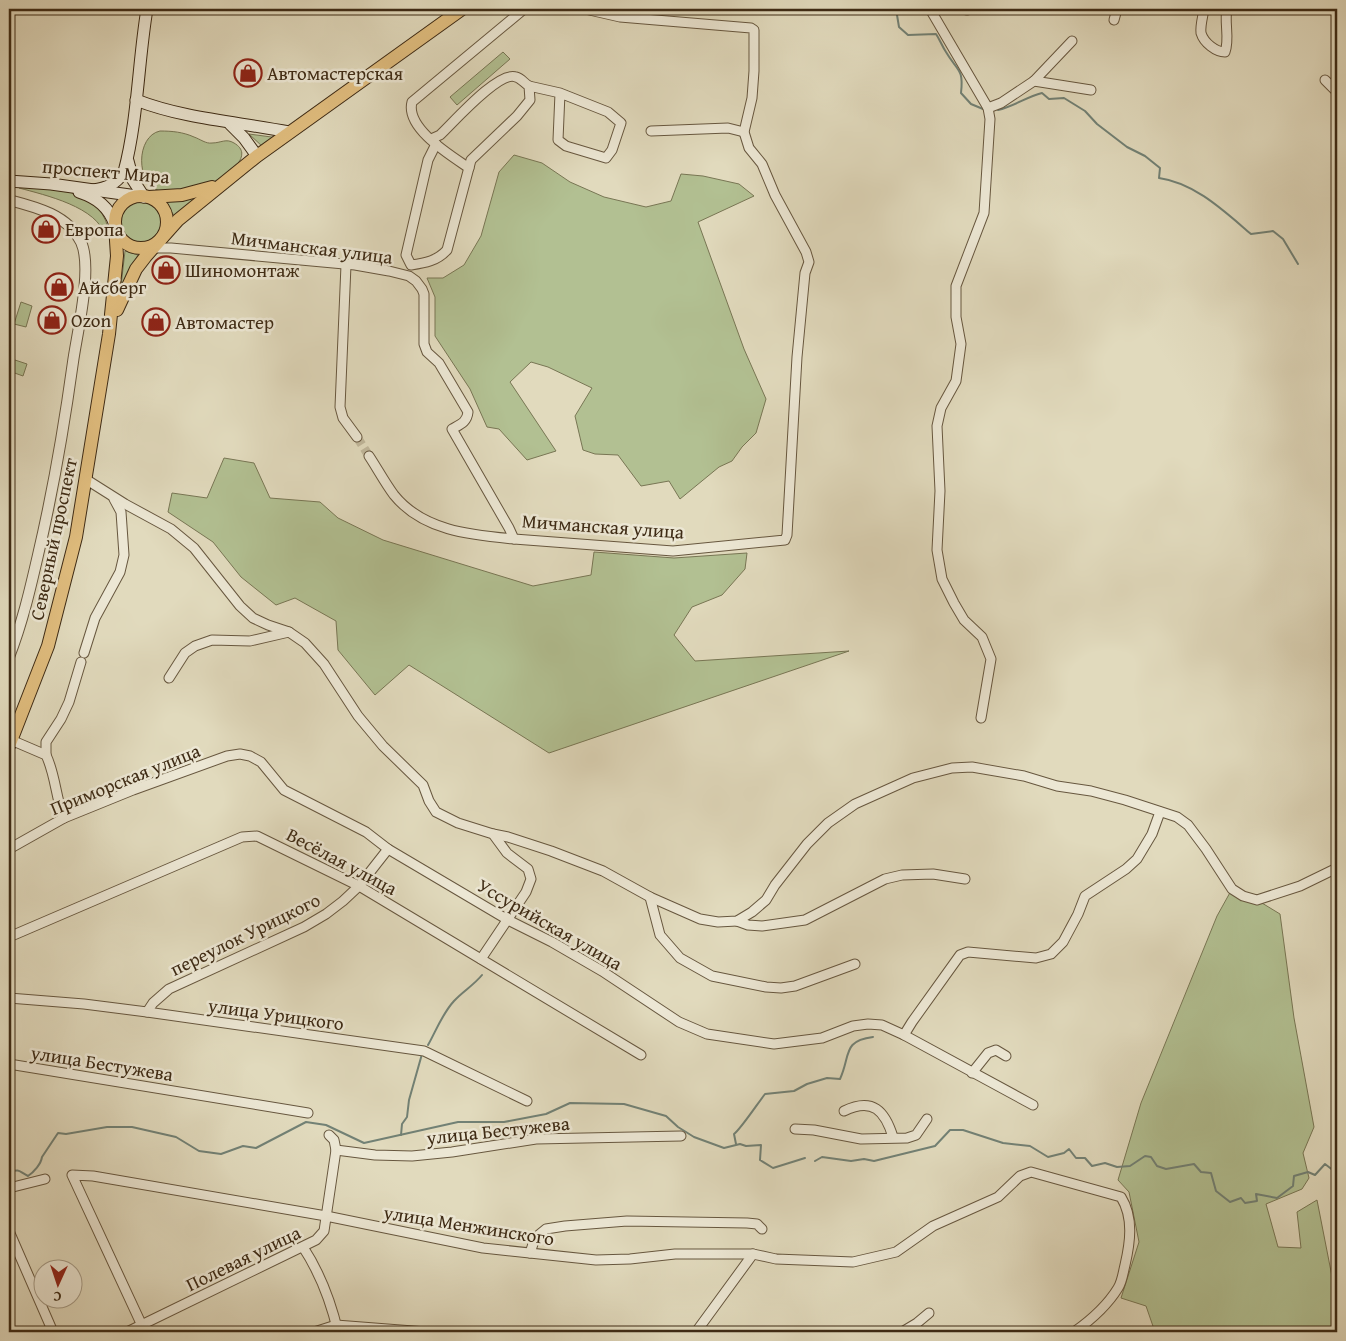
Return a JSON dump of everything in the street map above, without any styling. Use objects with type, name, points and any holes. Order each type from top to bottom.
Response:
[{"type":"main road","points":[[94,190],[113,185],[124,172],[136,100],[141,44],[147,9]]},
{"type":"main road","points":[[51,184],[94,198],[107,209],[119,237],[124,242],[135,247],[151,245],[227,178],[462,9]]},
{"type":"main road","points":[[136,100],[164,110],[230,124],[289,132]]},
{"type":"main road","points":[[230,124],[244,138],[256,156]]},
{"type":"main road","points":[[127,159],[133,180],[144,197]]},
{"type":"main road","name":"проспект Мира","points":[[9,181],[51,184],[144,197],[167,197],[212,187],[227,178]]},
{"type":"main road","points":[[144,197],[154,200],[165,213],[166,229],[151,245],[136,269],[117,309],[109,334],[117,256],[116,214],[121,205],[130,199],[144,197]]},
{"type":"main road","name":"Северный проспект","points":[[10,743],[50,637],[74,546],[87,480],[109,334]]},
{"type":"street","points":[[469,168],[433,142],[414,122],[412,102],[524,9]]},
{"type":"street","points":[[585,9],[620,17],[751,28],[754,30],[752,98],[744,132],[728,128],[651,131]]},
{"type":"street","points":[[930,9],[988,108],[990,119],[984,212],[956,286],[956,317],[961,344],[956,380],[941,408],[937,426],[940,491],[937,550],[942,579],[964,620],[982,637],[991,659],[981,718]]},
{"type":"street","points":[[1114,20],[1117,9]]},
{"type":"street","points":[[1204,9],[1201,33],[1207,42],[1219,52],[1225,52],[1228,44],[1226,33],[1227,9]]},
{"type":"street","points":[[988,108],[1001,103],[1034,81],[1072,41]]},
{"type":"street","points":[[529,86],[530,100],[517,116],[472,160],[447,250],[440,258],[426,263],[411,265],[406,255],[433,142],[497,82],[509,76],[516,77],[529,86],[560,94],[608,112],[621,124],[612,150],[606,158],[566,146],[558,140],[560,94]]},
{"type":"street","points":[[1325,80],[1337,92]]},
{"type":"street","points":[[1034,81],[1092,90]]},
{"type":"street","name":"Мичманская улица","points":[[151,245],[346,265],[408,276],[416,281],[422,289],[424,344],[427,352],[440,363],[468,412],[468,417],[464,422],[452,429],[514,539],[673,551],[784,540],[787,535],[799,338],[805,273],[809,262],[806,252],[775,196],[762,164],[749,148],[744,132]]},
{"type":"street","points":[[9,200],[40,209],[67,223],[81,242],[85,260],[83,301],[50,499],[26,604],[9,657]]},
{"type":"street","points":[[346,265],[340,407],[343,418],[357,437]]},
{"type":"street","points":[[369,456],[394,495],[417,515],[444,528],[473,535],[514,539]]},
{"type":"street","points":[[87,480],[171,529],[194,548],[240,606],[253,618],[289,632],[305,643],[319,657],[358,716],[388,752],[422,785],[436,812],[458,823],[542,848],[603,871],[650,897],[700,919],[718,922],[736,921],[748,925],[762,926],[804,920],[885,879],[902,875],[933,874],[965,879]]},
{"type":"street","points":[[84,653],[95,618],[120,572],[124,556],[121,512],[112,496]]},
{"type":"street","points":[[169,678],[185,653],[195,646],[212,640],[250,641],[289,632]]},
{"type":"street","points":[[64,818],[57,801],[53,770],[46,755],[46,742],[61,719],[69,702],[81,662]]},
{"type":"street","points":[[10,743],[46,755]]},
{"type":"street","name":"Уссурийская улица","points":[[228,756],[240,754],[250,756],[262,762],[284,790],[366,832],[388,849],[508,920],[552,942],[602,971],[679,1022],[707,1034],[774,1044],[822,1038],[853,1026],[868,1024],[882,1025],[904,1035]]},
{"type":"street","name":"Приморская улица","points":[[9,850],[64,818],[133,790],[228,756]]},
{"type":"street","points":[[736,921],[752,912],[766,900],[775,885],[807,844],[828,823],[856,804],[913,778],[952,768],[990,770],[1024,776],[1057,786],[1091,791],[1177,817],[1188,825],[1232,889],[1243,896],[1257,900],[1300,886],[1337,868]]},
{"type":"street","points":[[1033,1104],[904,1035],[963,953],[1036,958],[1052,954],[1063,942],[1085,896],[1126,869],[1141,854],[1152,834],[1160,812]]},
{"type":"street","points":[[481,959],[526,892],[531,879],[528,869],[502,848],[493,834]]},
{"type":"street","name":"Весёлая улица","points":[[9,937],[242,838],[258,836],[359,886],[641,1055]]},
{"type":"street","name":"переулок Урицкого","points":[[147,1012],[153,1003],[169,989],[304,927],[338,906],[359,886],[388,849]]},
{"type":"street","points":[[650,897],[660,935],[680,958],[712,976],[766,987],[781,988],[795,986],[854,964]]},
{"type":"street","name":"улица Урицкого","points":[[9,998],[84,1004],[147,1012],[424,1051],[527,1101]]},
{"type":"street","points":[[972,1073],[988,1053],[996,1050],[1006,1056]]},
{"type":"street","name":"улица Бестужева","points":[[9,1064],[308,1113]]},
{"type":"street","points":[[844,1111],[854,1106],[878,1109],[888,1120],[894,1138]]},
{"type":"street","points":[[795,1129],[814,1130],[861,1139],[884,1140],[907,1138],[916,1135],[927,1119]]},
{"type":"street","points":[[329,1135],[334,1140],[336,1150]]},
{"type":"street","name":"улица Бестужева","points":[[336,1150],[375,1155],[412,1156],[536,1139],[681,1136]]},
{"type":"street","name":"Полевая улица","points":[[127,1332],[143,1329],[316,1240],[324,1231],[336,1150]]},
{"type":"street","name":"улица Менжинского","points":[[143,1329],[72,1175],[93,1176],[326,1216],[483,1248],[596,1260],[630,1259],[675,1254],[753,1254],[776,1259],[853,1262],[896,1252],[933,1226],[998,1197],[1020,1176],[1031,1172],[1121,1197],[1126,1205],[1129,1216],[1130,1241],[1119,1287],[1092,1320],[1074,1332]]},
{"type":"street","points":[[9,1188],[45,1179]]},
{"type":"street","points":[[530,1253],[535,1238],[546,1228],[565,1226],[628,1221],[747,1223],[757,1224],[762,1229]]},
{"type":"street","points":[[9,1230],[54,1332]]},
{"type":"street","points":[[303,1247],[315,1267],[332,1306],[337,1329]]},
{"type":"street","points":[[696,1332],[753,1254]]},
{"type":"street","points":[[902,1332],[918,1324],[929,1313]]},
{"type":"street","points":[[314,1332],[337,1329],[426,1332]]},
{"type":"green space","points":[[503,52],[510,59],[457,105],[450,97]]},
{"type":"green space","points":[[160,131],[182,133],[210,143],[231,142],[241,149],[242,156],[232,170],[207,185],[180,192],[160,191],[152,187],[146,179],[142,160],[146,142],[152,135]]},
{"type":"green space","points":[[249,134],[279,138],[264,148]]},
{"type":"green space","points":[[514,155],[542,163],[570,182],[604,197],[646,207],[671,201],[681,174],[703,176],[739,184],[754,196],[698,222],[744,349],[766,399],[756,433],[742,447],[732,461],[719,467],[680,499],[669,481],[641,486],[618,455],[595,454],[583,450],[575,416],[592,388],[548,367],[531,362],[510,382],[556,451],[527,460],[499,429],[487,427],[470,389],[435,336],[435,297],[427,278],[443,278],[464,265],[481,236],[499,172]]},
{"type":"green space","points":[[27,185],[68,192],[90,201],[99,209],[110,235],[105,236],[100,226],[82,210],[56,199],[19,188]]},
{"type":"green space","points":[[199,197],[174,220],[173,214],[165,200]]},
{"type":"green space","points":[[145,201],[153,204],[159,210],[162,222],[159,234],[153,240],[137,243],[129,240],[123,234],[120,218],[123,210],[129,204]]},
{"type":"green space","points":[[125,251],[138,255],[121,286]]},
{"type":"green space","points":[[21,302],[32,306],[26,327],[14,324]]},
{"type":"green space","points":[[9,358],[27,364],[23,376],[9,371]]},
{"type":"green space","points":[[224,458],[254,463],[270,498],[320,502],[338,518],[383,540],[533,586],[591,575],[594,552],[674,558],[747,553],[745,569],[722,595],[692,607],[674,635],[695,661],[849,651],[549,753],[409,665],[375,695],[338,650],[336,621],[295,598],[276,605],[241,577],[213,542],[168,512],[172,493],[207,498]]},
{"type":"green space","points":[[1232,889],[1257,900],[1280,914],[1294,1018],[1314,1127],[1303,1153],[1309,1178],[1302,1189],[1266,1204],[1278,1247],[1301,1248],[1297,1212],[1317,1200],[1337,1302],[1337,1332],[1155,1332],[1146,1306],[1121,1298],[1139,1242],[1129,1192],[1118,1180],[1141,1103],[1217,916]]},
{"type":"waterway","points":[[896,9],[899,27],[908,35],[936,34],[959,70],[962,85],[961,93],[971,104],[983,109]]},
{"type":"waterway","points":[[998,110],[1042,93],[1049,99],[1064,98],[1085,111],[1097,124],[1127,147],[1145,156],[1160,168],[1159,178],[1172,181],[1197,192],[1220,207],[1251,234],[1273,231],[1283,239],[1298,264]]},
{"type":"waterway","points":[[428,1045],[450,1006],[482,975]]},
{"type":"waterway","points":[[736,1144],[734,1134],[765,1094],[794,1091],[807,1084],[827,1078],[840,1079],[852,1046],[856,1042],[873,1037]]},
{"type":"waterway","points":[[401,1135],[402,1124],[407,1117],[409,1100],[422,1054]]},
{"type":"waterway","points":[[9,1172],[18,1171],[28,1176],[39,1165],[42,1157],[58,1133],[66,1134],[107,1127],[132,1127],[176,1137],[199,1151],[221,1154],[243,1146],[256,1148],[306,1122],[326,1125],[364,1143],[458,1122],[504,1122],[546,1114],[570,1103],[624,1104],[666,1116],[678,1127],[694,1137],[724,1148],[740,1144],[746,1146],[761,1145],[760,1160],[773,1168],[805,1158]]},
{"type":"waterway","points":[[815,1161],[822,1157],[851,1161],[864,1159],[874,1161],[935,1146],[950,1130],[963,1130],[1003,1143],[1030,1146],[1048,1157],[1064,1153],[1069,1149],[1076,1158],[1085,1158],[1092,1166],[1105,1163],[1117,1167],[1130,1166],[1145,1156],[1151,1157],[1157,1166],[1166,1169],[1194,1164],[1201,1172],[1211,1173],[1216,1191],[1230,1202],[1241,1198],[1245,1203],[1257,1201],[1256,1194],[1277,1198],[1293,1186],[1294,1176],[1308,1172],[1315,1175],[1325,1164],[1334,1171],[1337,1171]]},
{"type":"tunnel","points":[[357,437],[369,456]]},
{"type":"place","name":"Автомастерская","points":[[248,73]]},
{"type":"place","name":"Европа","points":[[46,229]]},
{"type":"place","name":"Шиномонтаж","points":[[166,270]]},
{"type":"place","name":"Айсберг","points":[[59,287]]},
{"type":"place","name":"Ozon","points":[[52,320]]},
{"type":"place","name":"Автомастер","points":[[156,322]]}]
